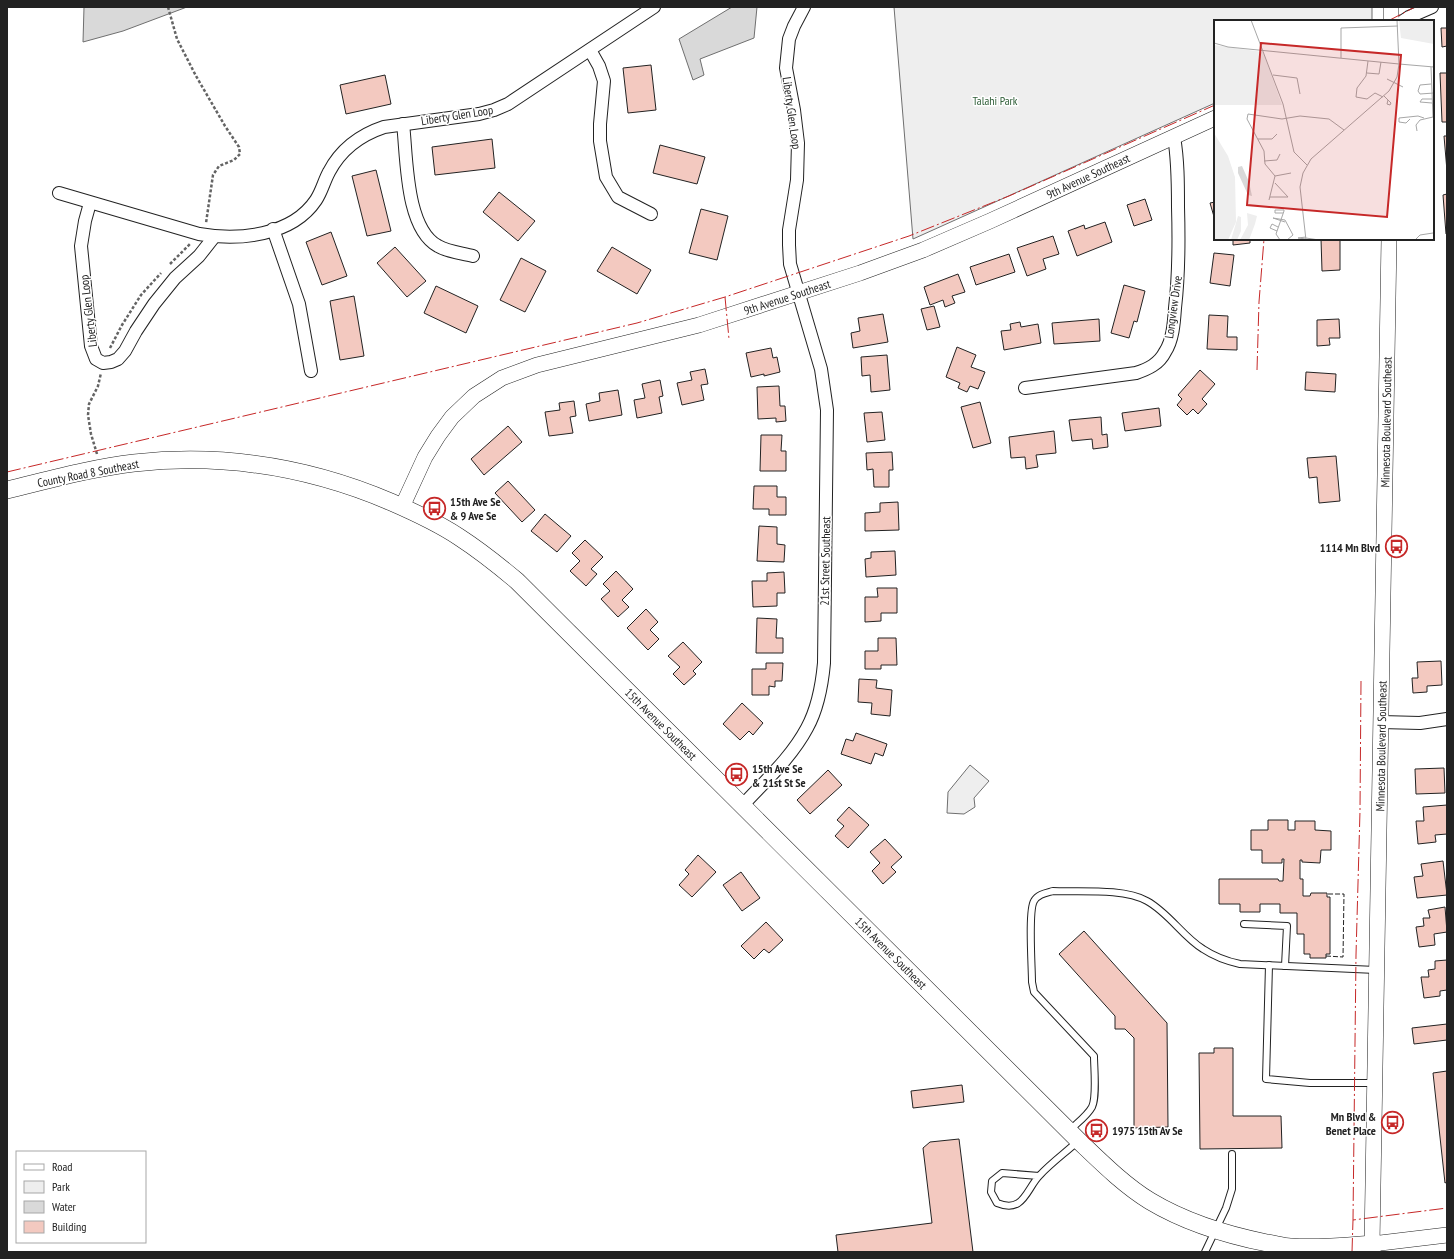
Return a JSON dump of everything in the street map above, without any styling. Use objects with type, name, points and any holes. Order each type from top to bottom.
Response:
[{"type":"main road","name":"County Road 8 Southeast","points":[[7,490],[82,472],[121,465],[154,461],[204,460],[241,462],[287,468],[325,478],[364,491],[402,507]]},
{"type":"main road","name":"15th Avenue Southeast","points":[[402,507],[435,523],[459,537],[481,552],[516,581],[1120,1180],[1150,1201],[1181,1217],[1253,1240],[1290,1247],[1372,1248]]},
{"type":"street","name":"Liberty Glen Loop","points":[[59,193],[199,234],[214,237],[232,238],[250,236],[274,229],[292,222],[306,211],[315,201],[336,160],[346,148],[371,131],[402,124],[479,114],[508,104],[654,7]]},
{"type":"street","name":"Liberty Glen Loop","points":[[798,293],[790,264],[789,230],[797,180],[798,143],[794,110],[786,68],[790,39],[794,26],[804,7]]},
{"type":"street","points":[[1391,7],[1391,20]]},
{"type":"street","points":[[1404,20],[1432,7]]},
{"type":"street","points":[[590,50],[600,66],[604,81],[600,141],[606,178],[618,197],[651,214]]},
{"type":"street","name":"9th Avenue Southeast","points":[[402,507],[425,457],[452,417],[474,396],[502,378],[537,365],[699,325],[923,250],[997,218],[1214,118]]},
{"type":"street","points":[[402,124],[408,185],[411,199],[423,231],[430,240],[439,246],[473,256]]},
{"type":"street","name":"Longview Drive","points":[[1025,388],[1136,373],[1148,369],[1158,362],[1166,352],[1174,322],[1179,260],[1177,157],[1174,137]]},
{"type":"street","name":"Liberty Glen Loop","points":[[90,203],[85,221],[81,246],[91,346],[96,359],[103,363],[118,360],[154,304],[175,278],[198,256],[214,237]]},
{"type":"street","points":[[274,229],[299,304],[311,371]]},
{"type":"street","name":"Minnesota Boulevard Southeast","points":[[1372,1248],[1378,970],[1389,240]]},
{"type":"street","name":"21st Street Southeast","points":[[742,806],[799,743],[808,726],[822,685],[824,663],[827,410],[820,363],[798,293]]},
{"type":"street","points":[[1381,722],[1420,722],[1447,719]]},
{"type":"street","name":"15th Avenue Southeast","points":[[1372,1248],[1447,1235]]},
{"type":"lane","points":[[1039,1176],[1002,1173],[992,1181],[991,1192],[996,1203],[1006,1207],[1018,1203],[1028,1194],[1039,1176],[1074,1136],[1093,1105],[1094,1095],[1094,1056],[1034,992],[1032,982],[1031,912],[1034,900],[1042,894],[1053,892],[1127,894],[1147,901],[1202,948],[1219,958],[1240,964],[1378,970]]},
{"type":"lane","points":[[1244,924],[1287,926],[1285,966]]},
{"type":"lane","points":[[1269,965],[1266,1079],[1310,1083],[1376,1083]]},
{"type":"lane","points":[[1205,1252],[1226,1208],[1232,1189],[1232,1154]]},
{"type":"green space","name":"Talahi Park","points":[[894,7],[1372,7],[1372,20],[1214,20],[1214,103],[913,239]]},
{"type":"green space","points":[[970,765],[989,781],[974,798],[975,807],[964,814],[947,813],[948,792]]},
{"type":"water","points":[[84,7],[187,7],[123,31],[83,42]]},
{"type":"water","points":[[732,7],[757,7],[754,38],[700,59],[704,75],[693,80],[679,39]]},
{"type":"building","points":[[1441,28],[1447,28],[1447,46],[1442,47]]},
{"type":"building","points":[[651,65],[656,110],[628,113],[623,68]]},
{"type":"building","points":[[1440,73],[1447,73],[1447,122],[1442,122]]},
{"type":"building","points":[[385,75],[391,104],[346,114],[340,85]]},
{"type":"building","points":[[1444,136],[1447,136],[1447,171]]},
{"type":"building","points":[[492,139],[495,168],[435,175],[432,147]]},
{"type":"building","points":[[660,145],[705,157],[697,184],[653,173]]},
{"type":"building","points":[[376,170],[391,231],[367,236],[352,176]]},
{"type":"building","points":[[499,192],[535,221],[518,241],[483,212]]},
{"type":"building","points":[[1447,194],[1447,234],[1446,234],[1443,195]]},
{"type":"building","points":[[1145,199],[1152,220],[1134,226],[1127,205]]},
{"type":"building","points":[[1214,202],[1214,217],[1210,203]]},
{"type":"building","points":[[701,209],[728,216],[717,260],[689,253]]},
{"type":"building","points":[[1105,222],[1112,242],[1077,256],[1068,231],[1084,225],[1085,229]]},
{"type":"building","points":[[331,232],[347,276],[322,285],[306,242]]},
{"type":"building","points":[[1053,236],[1059,254],[1043,259],[1046,269],[1027,276],[1017,248]]},
{"type":"building","points":[[1233,240],[1250,240],[1250,243],[1233,245]]},
{"type":"building","points":[[1321,240],[1340,240],[1340,270],[1322,271]]},
{"type":"building","points":[[395,247],[426,281],[407,297],[377,263]]},
{"type":"building","points":[[612,247],[651,270],[637,294],[597,271]]},
{"type":"building","points":[[1214,253],[1234,255],[1230,286],[1210,283]]},
{"type":"building","points":[[1009,254],[1015,272],[976,285],[970,267]]},
{"type":"building","points":[[521,258],[546,271],[525,312],[500,300]]},
{"type":"building","points":[[958,274],[965,292],[952,296],[955,303],[945,307],[943,300],[930,305],[924,287]]},
{"type":"building","points":[[1124,285],[1145,291],[1137,322],[1134,321],[1129,338],[1111,333]]},
{"type":"building","points":[[436,286],[478,306],[466,333],[424,313]]},
{"type":"building","points":[[354,296],[364,356],[340,360],[330,301]]},
{"type":"building","points":[[934,306],[940,327],[927,330],[921,309]]},
{"type":"building","points":[[883,314],[888,342],[853,348],[851,333],[860,331],[858,318]]},
{"type":"building","points":[[1209,315],[1228,316],[1227,337],[1237,337],[1237,350],[1207,349]]},
{"type":"building","points":[[1099,319],[1100,341],[1054,344],[1052,323]]},
{"type":"building","points":[[1339,319],[1340,338],[1329,338],[1330,345],[1317,346],[1317,320]]},
{"type":"building","points":[[1020,322],[1021,327],[1038,324],[1041,343],[1004,350],[1001,331],[1011,330],[1010,324]]},
{"type":"building","points":[[957,347],[976,355],[971,367],[985,372],[978,389],[970,386],[967,392],[958,388],[960,383],[946,377]]},
{"type":"building","points":[[771,348],[773,358],[777,357],[780,372],[764,376],[764,374],[751,377],[746,353]]},
{"type":"building","points":[[887,355],[890,390],[871,392],[870,375],[862,376],[861,357]]},
{"type":"building","points":[[705,369],[708,384],[701,385],[704,400],[682,405],[677,383],[692,380],[690,372]]},
{"type":"building","points":[[1200,370],[1215,384],[1202,399],[1207,404],[1198,414],[1193,409],[1187,415],[1177,405],[1182,399],[1178,395]]},
{"type":"building","points":[[1306,372],[1336,374],[1335,392],[1305,390]]},
{"type":"building","points":[[660,380],[663,396],[659,397],[662,413],[637,418],[634,400],[645,398],[642,384]]},
{"type":"building","points":[[779,386],[780,406],[785,406],[786,421],[776,422],[776,418],[758,419],[757,387]]},
{"type":"building","points":[[618,390],[622,415],[589,421],[586,404],[600,401],[599,393]]},
{"type":"building","points":[[574,401],[576,416],[570,417],[573,433],[549,436],[545,412],[560,410],[559,403]]},
{"type":"building","points":[[980,402],[991,443],[973,448],[961,407]]},
{"type":"building","points":[[1159,408],[1161,426],[1125,431],[1122,413]]},
{"type":"building","points":[[882,412],[885,440],[867,442],[864,413]]},
{"type":"building","points":[[1101,417],[1102,435],[1107,434],[1108,447],[1093,449],[1092,439],[1072,441],[1069,420]]},
{"type":"building","points":[[508,426],[522,442],[484,475],[471,459]]},
{"type":"building","points":[[1054,431],[1056,453],[1036,455],[1038,467],[1026,469],[1025,457],[1011,458],[1009,437]]},
{"type":"building","points":[[761,435],[782,435],[781,451],[786,451],[786,471],[760,471]]},
{"type":"building","points":[[892,452],[893,470],[889,470],[889,487],[874,487],[873,469],[867,470],[866,453]]},
{"type":"building","points":[[1336,456],[1340,501],[1319,503],[1317,477],[1309,478],[1307,458]]},
{"type":"building","points":[[508,481],[535,510],[522,522],[495,493]]},
{"type":"building","points":[[754,486],[777,486],[777,497],[786,497],[786,515],[769,515],[769,509],[753,509]]},
{"type":"building","points":[[898,502],[899,530],[865,531],[865,513],[880,512],[880,503]]},
{"type":"building","points":[[545,514],[571,536],[557,552],[531,531]]},
{"type":"building","points":[[759,526],[777,527],[777,544],[785,545],[784,562],[757,561]]},
{"type":"building","points":[[585,540],[603,557],[591,569],[597,574],[586,586],[570,571],[580,561],[572,553]]},
{"type":"building","points":[[895,551],[896,575],[866,577],[865,559],[871,558],[871,552]]},
{"type":"building","points":[[616,571],[633,589],[622,600],[629,607],[618,617],[601,599],[610,591],[603,584]]},
{"type":"building","points":[[784,572],[785,593],[777,593],[777,606],[753,607],[752,581],[767,581],[767,573]]},
{"type":"building","points":[[877,588],[897,588],[897,613],[881,613],[881,621],[865,622],[865,597],[878,597]]},
{"type":"building","points":[[646,609],[658,622],[650,630],[659,639],[648,650],[627,628]]},
{"type":"building","points":[[757,618],[777,619],[776,638],[783,638],[783,653],[756,653]]},
{"type":"building","points":[[878,638],[896,638],[897,665],[881,665],[881,669],[865,669],[865,651],[878,651]]},
{"type":"building","points":[[683,642],[702,662],[693,671],[696,674],[684,685],[673,674],[680,667],[668,656]]},
{"type":"building","points":[[1441,661],[1442,685],[1427,686],[1427,692],[1413,693],[1412,678],[1418,678],[1417,662]]},
{"type":"building","points":[[766,663],[783,663],[782,681],[775,681],[775,687],[769,686],[769,695],[752,695],[752,669],[766,669]]},
{"type":"building","points":[[859,679],[877,680],[876,688],[892,690],[890,716],[871,714],[872,703],[858,702]]},
{"type":"building","points":[[742,703],[763,723],[753,735],[749,731],[740,740],[723,724]]},
{"type":"building","points":[[856,733],[887,744],[883,756],[875,753],[871,764],[841,754],[846,739],[853,741]]},
{"type":"building","points":[[1444,768],[1445,793],[1416,794],[1415,769]]},
{"type":"building","points":[[828,770],[842,785],[810,814],[797,800]]},
{"type":"building","points":[[1447,805],[1447,834],[1435,835],[1436,842],[1418,844],[1416,821],[1424,821],[1423,807]]},
{"type":"building","points":[[849,807],[869,825],[848,848],[835,836],[844,826],[837,820]]},
{"type":"building","points":[[1268,820],[1288,820],[1288,830],[1295,830],[1295,821],[1315,821],[1315,830],[1331,831],[1331,850],[1321,850],[1320,863],[1302,862],[1302,860],[1300,860],[1300,879],[1303,879],[1303,896],[1310,896],[1311,893],[1327,893],[1327,897],[1330,897],[1330,954],[1326,954],[1326,958],[1310,958],[1310,954],[1304,954],[1304,934],[1297,934],[1297,913],[1280,913],[1280,904],[1260,904],[1260,912],[1240,912],[1240,904],[1219,904],[1219,879],[1278,879],[1279,881],[1283,881],[1284,859],[1282,859],[1282,863],[1262,863],[1262,850],[1251,850],[1251,830],[1268,830]]},
{"type":"building","points":[[885,839],[902,857],[891,867],[896,872],[883,884],[872,871],[880,863],[870,852]]},
{"type":"building","points":[[698,855],[716,872],[692,897],[679,885],[689,874],[685,870]]},
{"type":"building","points":[[1443,861],[1447,895],[1417,898],[1414,877],[1423,876],[1421,864]]},
{"type":"building","points":[[741,872],[760,898],[742,911],[723,885]]},
{"type":"building","points":[[1445,907],[1447,932],[1434,934],[1435,945],[1419,947],[1416,927],[1424,926],[1423,918],[1430,918],[1428,910]]},
{"type":"building","points":[[766,922],[783,940],[769,953],[764,949],[754,959],[741,946]]},
{"type":"building","points":[[1084,931],[1167,1023],[1168,1127],[1134,1128],[1134,1038],[1125,1029],[1115,1029],[1115,1016],[1059,954]]},
{"type":"building","points":[[1447,960],[1447,990],[1440,991],[1440,996],[1424,998],[1421,977],[1429,977],[1428,970],[1435,969],[1435,961]]},
{"type":"building","points":[[1447,1024],[1447,1040],[1414,1044],[1412,1028]]},
{"type":"building","points":[[1214,1048],[1233,1048],[1233,1116],[1281,1116],[1282,1148],[1200,1149],[1199,1053],[1214,1053]]},
{"type":"building","points":[[1447,1071],[1447,1182],[1445,1183],[1433,1073]]},
{"type":"building","points":[[962,1085],[964,1102],[913,1108],[911,1091]]},
{"type":"building","points":[[959,1139],[973,1252],[838,1252],[836,1235],[932,1223],[923,1148],[930,1142]]},
{"type":"fence","points":[[1326,956],[1343,957],[1344,894],[1327,894]]},
{"type":"power","points":[[1390,20],[1415,7]]},
{"type":"power","points":[[7,472],[637,323],[725,297],[909,236],[1009,196],[1214,105]]},
{"type":"power","points":[[1257,370],[1259,302],[1264,240]]},
{"type":"power","points":[[725,297],[729,339]]},
{"type":"power","points":[[1361,681],[1353,1220],[1447,1208]]},
{"type":"power","points":[[1352,1252],[1353,1220]]},
{"type":"place","name":"15th Ave Se & 9 Ave Se","points":[[435,508]]},
{"type":"place","name":"1114 Mn Blvd","points":[[1396,547]]},
{"type":"place","name":"15th Ave Se & 21st St Se","points":[[737,775]]},
{"type":"place","name":"Mn Blvd & Benet Place","points":[[1392,1123]]},
{"type":"place","name":"1975 15th Av Se","points":[[1096,1130]]}]
